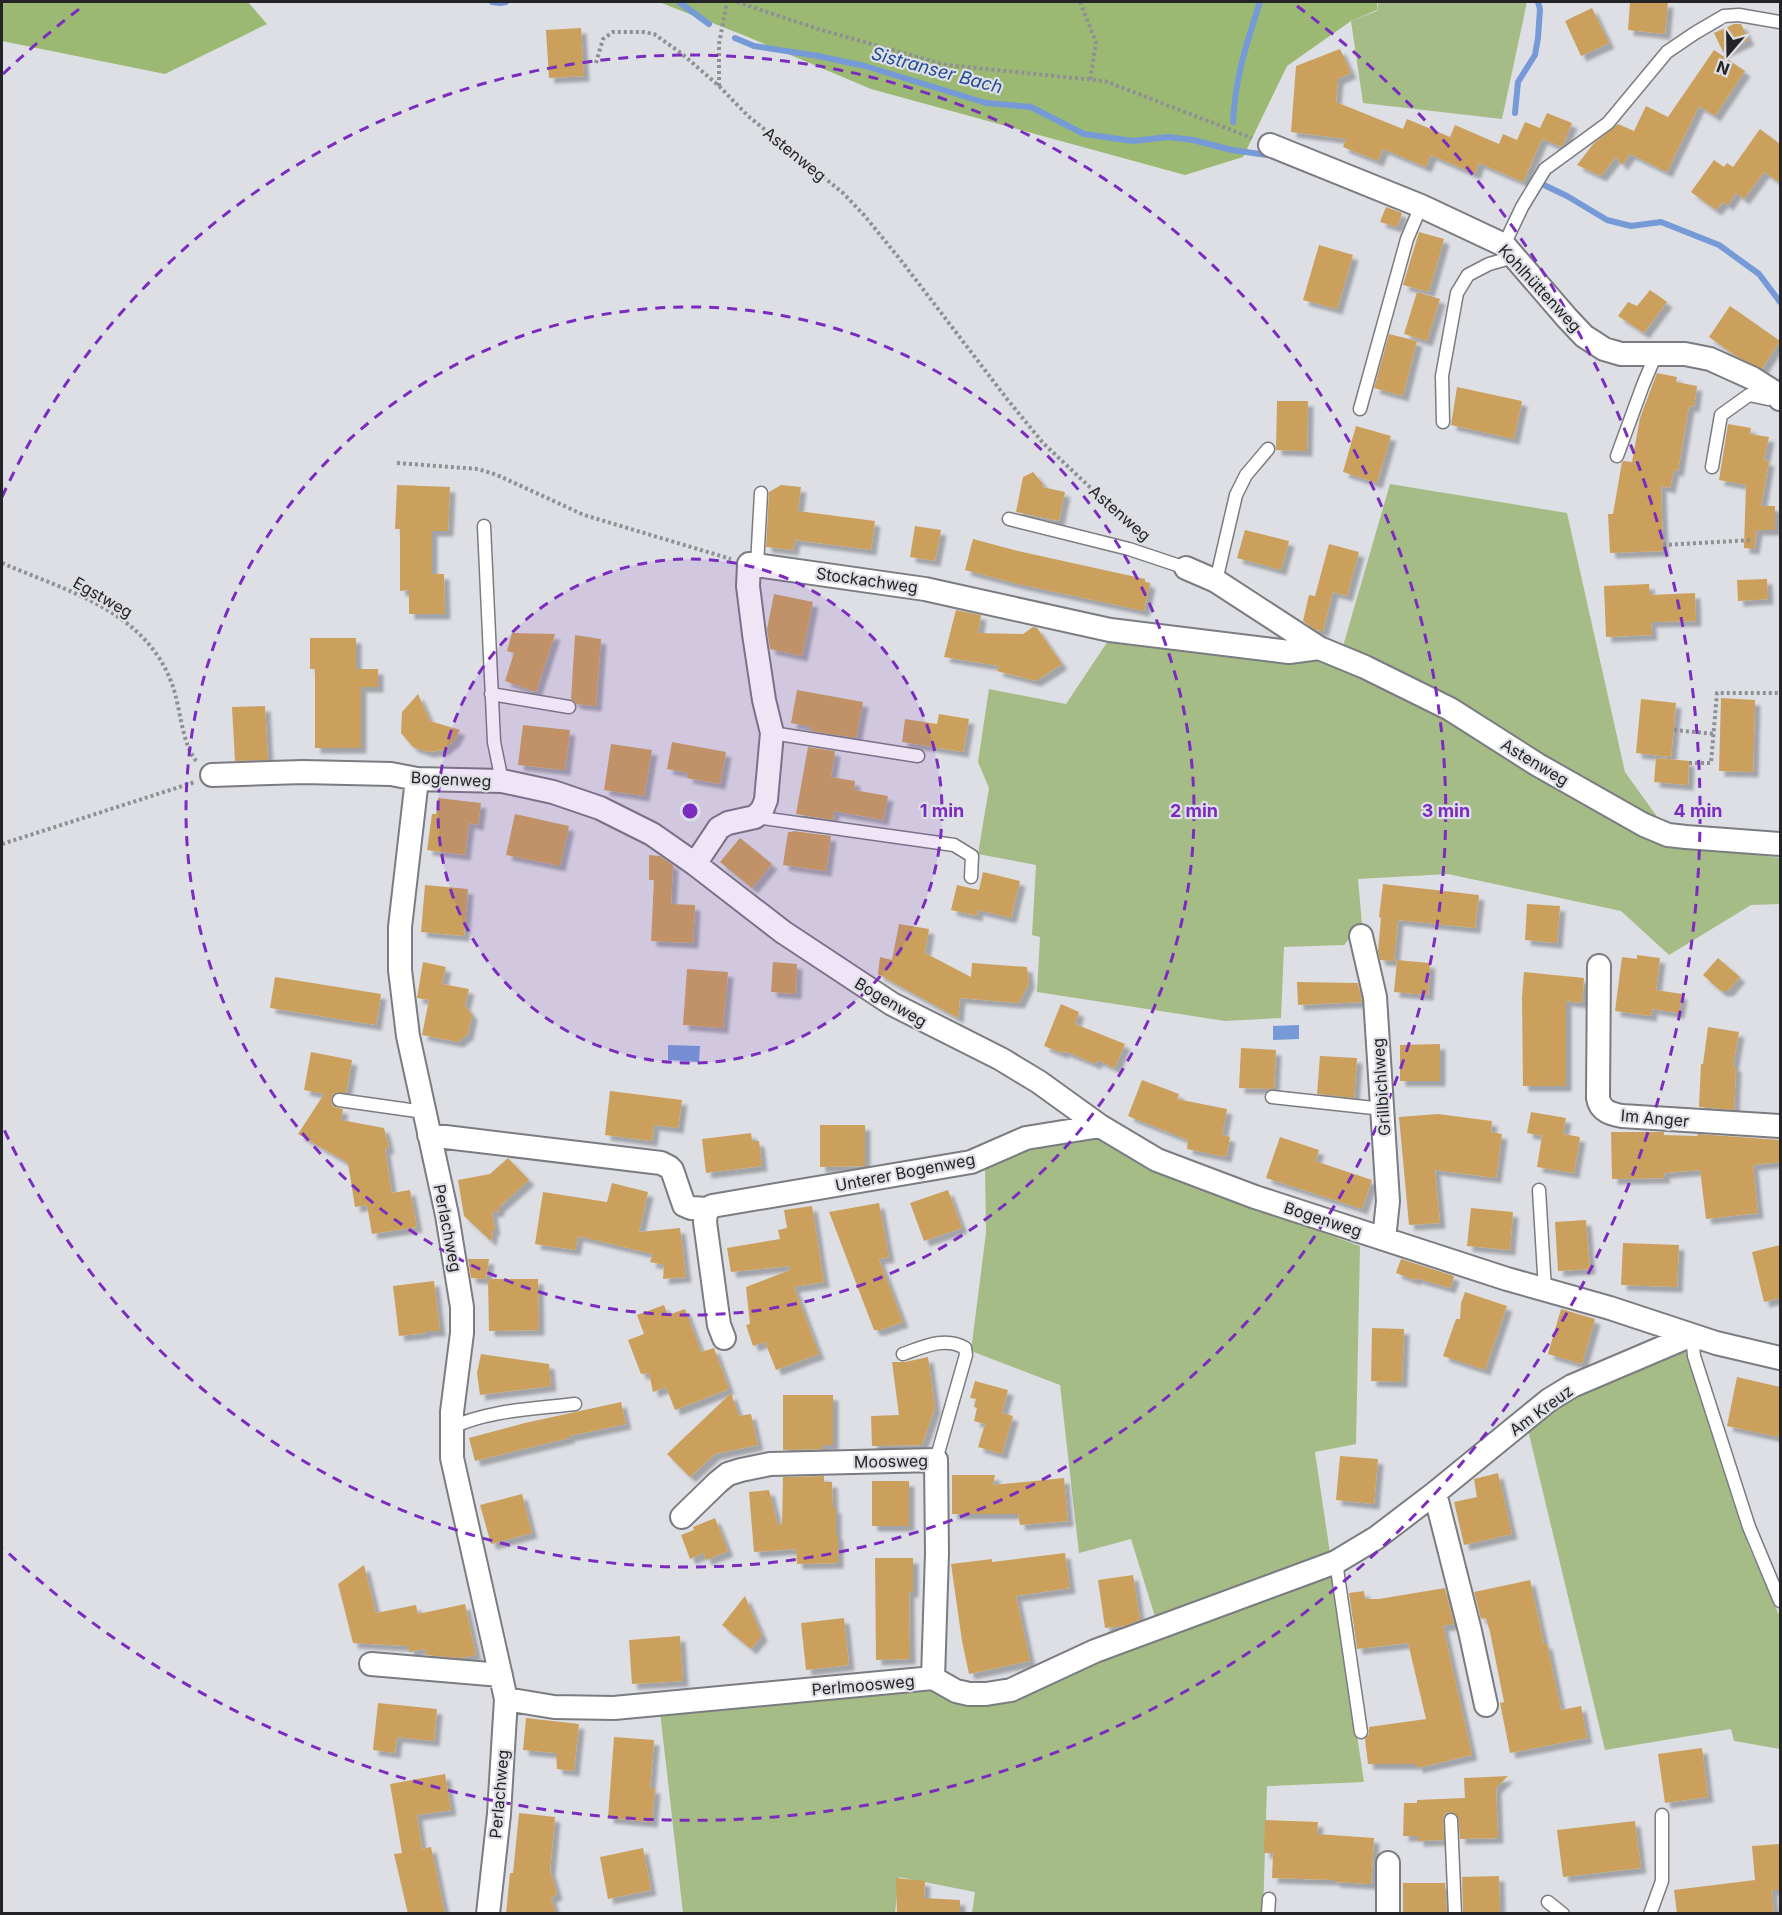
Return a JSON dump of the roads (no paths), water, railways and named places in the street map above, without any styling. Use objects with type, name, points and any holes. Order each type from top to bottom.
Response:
[{"type":"street","name":"Kohlhüttenweg","points":[[1270,145],[1421,206],[1509,251],[1567,318],[1593,343],[1612,352],[1635,355],[1685,354],[1710,359],[1752,378],[1780,396]]},
{"type":"street","name":"Stockachweg","points":[[753,565],[923,589],[1110,630],[1289,652],[1319,648]]},
{"type":"street","points":[[695,864],[719,828],[728,823],[755,817],[762,810],[766,800],[772,733],[764,700],[748,586],[753,565]]},
{"type":"street","name":"Astenweg","points":[[1186,568],[1216,581],[1319,648],[1365,667],[1450,709],[1538,765],[1644,825],[1668,835],[1780,844]]},
{"type":"street","name":"Bogenweg","points":[[212,776],[303,772],[392,774],[417,780],[502,781],[553,792],[600,808],[652,834],[783,932],[861,984],[916,1017],[1000,1059],[1039,1082],[1100,1126],[1144,1153],[1175,1168],[1255,1197],[1508,1280],[1610,1308],[1735,1348],[1780,1358]]},
{"type":"street","name":"Perlachweg","points":[[417,780],[400,927],[400,970],[408,1036],[447,1215],[462,1307],[462,1333],[451,1428],[452,1458],[506,1699],[488,1914]]},
{"type":"street","name":"Grillbichlweg","points":[[1361,936],[1375,997],[1388,1201],[1384,1239]]},
{"type":"street","name":"Im Anger","points":[[1599,966],[1598,1098],[1603,1109],[1622,1116],[1780,1126]]},
{"type":"street","name":"Unterer Bogenweg","points":[[708,1209],[712,1206],[971,1162],[1026,1138],[1100,1126]]},
{"type":"street","points":[[429,1135],[661,1163],[669,1167],[684,1205],[708,1209],[705,1218],[706,1230],[719,1325],[724,1338]]},
{"type":"street","name":"Am Kreuz","points":[[1336,1562],[1376,1538],[1436,1493],[1549,1400],[1572,1386],[1692,1335]]},
{"type":"street","name":"Moosweg","points":[[682,1517],[728,1474],[741,1470],[770,1464],[936,1460],[937,1553],[933,1678]]},
{"type":"street","points":[[1436,1493],[1486,1706]]},
{"type":"street","name":"Perlmoosweg","points":[[506,1699],[555,1707],[614,1708],[933,1678],[956,1691],[969,1694],[1011,1690],[1095,1651],[1336,1562]]},
{"type":"street","points":[[371,1664],[501,1675]]},
{"type":"street","points":[[1388,1863],[1388,1914]]},
{"type":"lane","points":[[1443,422],[1442,376],[1457,294],[1468,275],[1509,251],[1522,207],[1545,169],[1608,123],[1667,52],[1695,33],[1724,16],[1739,15],[1780,22]]},
{"type":"lane","points":[[1360,409],[1407,239],[1421,206]]},
{"type":"lane","points":[[1617,456],[1656,354]]},
{"type":"lane","points":[[1713,467],[1722,415],[1749,395],[1768,399],[1780,396]]},
{"type":"lane","points":[[1216,581],[1236,495],[1246,475],[1268,449]]},
{"type":"lane","points":[[753,565],[761,493]]},
{"type":"lane","points":[[1009,519],[1129,549],[1186,568]]},
{"type":"lane","points":[[484,526],[495,751],[502,781]]},
{"type":"lane","points":[[491,694],[569,707]]},
{"type":"lane","points":[[772,733],[918,756]]},
{"type":"lane","points":[[755,817],[954,845],[972,856],[971,877]]},
{"type":"lane","points":[[1272,1097],[1383,1109]]},
{"type":"lane","points":[[339,1100],[424,1112]]},
{"type":"lane","points":[[1539,1190],[1545,1290]]},
{"type":"lane","points":[[1692,1335],[1694,1356],[1749,1527],[1780,1601]]},
{"type":"lane","points":[[903,1354],[934,1343],[957,1343],[965,1348],[966,1355],[936,1460]]},
{"type":"lane","points":[[451,1428],[483,1416],[575,1404]]},
{"type":"lane","points":[[1336,1562],[1361,1732]]},
{"type":"lane","points":[[1650,1914],[1662,1881],[1662,1815]]},
{"type":"lane","points":[[1451,1820],[1455,1914]]},
{"type":"lane","points":[[1268,1914],[1269,1899]]},
{"type":"lane","points":[[1548,1902],[1563,1914]]},
{"type":"water","points":[[1299,1025],[1299,1039],[1273,1040],[1273,1026]]},
{"type":"water","points":[[668,1045],[700,1046],[699,1062],[668,1060]]},
{"type":"waterway","name":"Sistranser Bach","points":[[492,2],[506,2]]},
{"type":"waterway","name":"Sistranser Bach","points":[[679,2],[709,24]]},
{"type":"waterway","name":"Sistranser Bach","points":[[1233,122],[1239,75],[1260,2]]},
{"type":"waterway","points":[[1515,113],[1518,82],[1535,55],[1540,9],[1538,2]]},
{"type":"waterway","name":"Sistranser Bach","points":[[735,38],[754,46],[865,66],[986,103],[1031,107],[1084,134],[1133,141],[1168,137],[1267,155]]},
{"type":"waterway","name":"Sistranser Bach","points":[[1544,185],[1607,220],[1631,226],[1661,222],[1719,245],[1759,274],[1780,302]]}]
